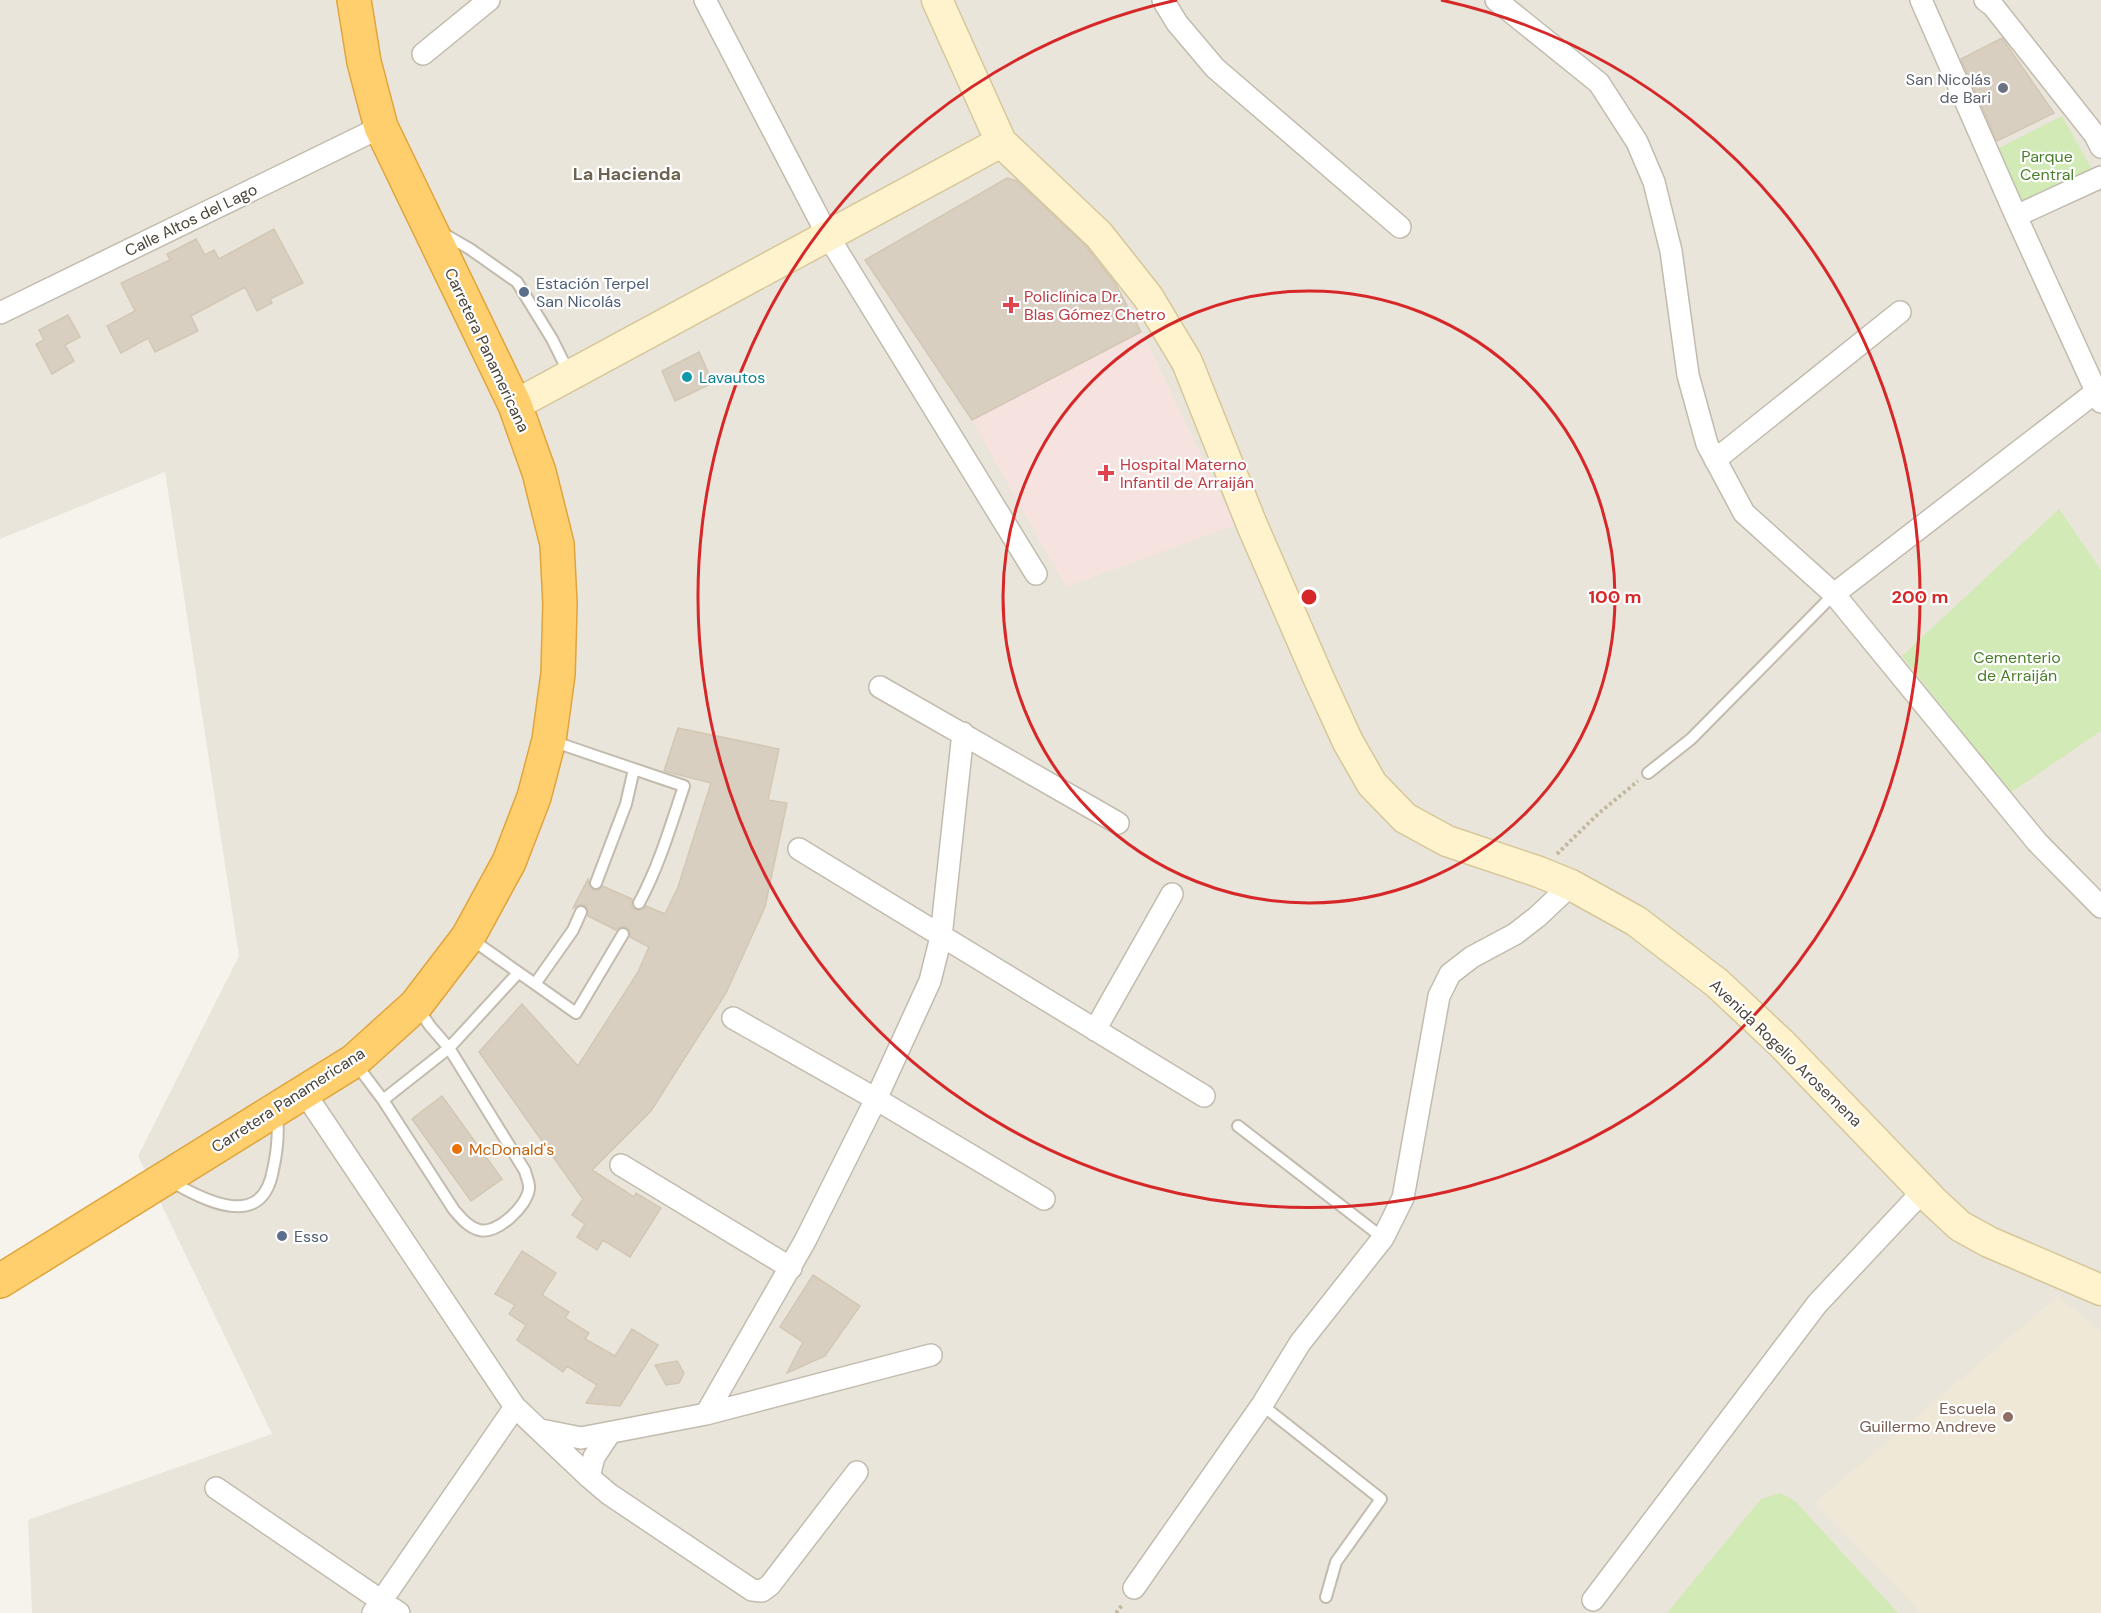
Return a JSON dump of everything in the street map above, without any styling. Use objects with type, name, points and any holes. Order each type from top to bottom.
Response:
[{"type":"highway","name":"Carretera Panamericana","points":[[0,1281],[354,1061],[416,1005],[468,937],[509,862],[534,797],[549,740],[558,674],[560,604],[557,544],[539,472],[515,405],[381,127],[364,62],[354,0]]},
{"type":"street","points":[[423,54],[489,0]]},
{"type":"street","points":[[705,0],[828,236],[1036,574]]},
{"type":"street","name":"Avenida Rogelio Arosemena","points":[[937,0],[1001,142],[1099,235],[1148,297],[1187,362],[1252,525],[1309,657],[1348,741],[1372,784],[1405,818],[1447,841],[1571,885],[1636,921],[1717,983],[1781,1043],[1923,1191],[1960,1226],[1989,1242],[2101,1290]]},
{"type":"street","points":[[1163,0],[1177,23],[1215,68],[1400,227]]},
{"type":"street","points":[[1496,0],[1599,83],[1637,142],[1654,182],[1671,251],[1688,375],[1707,444],[1744,513],[1834,594],[2037,842],[2101,907]]},
{"type":"street","points":[[1834,594],[2099,397],[1921,0]]},
{"type":"street","points":[[1993,2],[2095,135],[2101,147]]},
{"type":"street","name":"Calle Altos del Lago","points":[[0,313],[381,127]]},
{"type":"street","points":[[515,405],[1001,142]]},
{"type":"street","points":[[2016,216],[2101,177]]},
{"type":"street","points":[[1715,460],[1900,312]]},
{"type":"street","points":[[880,687],[1118,823]]},
{"type":"street","points":[[706,1414],[790,1268],[876,1099],[930,981],[941,937],[963,734]]},
{"type":"street","points":[[799,849],[1204,1096]]},
{"type":"street","points":[[1134,1588],[1262,1405],[1300,1343],[1383,1238],[1403,1198],[1439,996],[1450,974],[1472,957],[1515,934],[1571,885]]},
{"type":"street","points":[[1095,1030],[1172,894]]},
{"type":"street","points":[[733,1018],[876,1099],[1044,1199]]},
{"type":"street","points":[[304,1092],[515,1407],[609,1494],[752,1590],[762,1591],[770,1585],[857,1472]]},
{"type":"street","points":[[621,1165],[790,1268]]},
{"type":"street","points":[[1593,1600],[1818,1304],[1923,1191]]},
{"type":"street","points":[[540,1430],[581,1438],[610,1433],[706,1414],[931,1355]]},
{"type":"street","points":[[377,1607],[515,1407]]},
{"type":"street","points":[[589,1477],[594,1457],[610,1433]]},
{"type":"street","points":[[216,1488],[377,1607],[399,1613]]},
{"type":"lane","points":[[429,226],[471,249],[517,282],[552,339],[570,375]]},
{"type":"lane","points":[[1648,773],[1691,739],[1834,594]]},
{"type":"lane","points":[[549,740],[684,786],[647,889],[639,903]]},
{"type":"lane","points":[[596,883],[626,804],[633,769]]},
{"type":"lane","points":[[535,984],[573,930],[581,912]]},
{"type":"lane","points":[[468,937],[576,1013],[623,933]]},
{"type":"lane","points":[[383,1100],[449,1048],[518,973]]},
{"type":"lane","points":[[354,1061],[383,1100],[454,1210],[466,1224],[480,1231],[493,1229],[508,1220],[524,1204],[530,1188],[525,1171],[449,1048],[416,1005]]},
{"type":"lane","points":[[165,1178],[200,1197],[233,1206],[247,1206],[261,1199],[270,1186],[275,1163],[279,1131],[276,1109]]},
{"type":"lane","points":[[1238,1126],[1383,1238]]},
{"type":"lane","points":[[1262,1405],[1381,1499],[1336,1562],[1326,1597]]},
{"type":"path","points":[[1539,872],[1598,814],[1648,773]]},
{"type":"shaded area","points":[[0,0],[2101,0],[2101,1613],[32,1613],[28,1520],[272,1434],[138,1156],[239,956],[165,472],[0,539]]},
{"type":"shaded area","name":"Hospital Materno Infantil de Arraiján","points":[[1141,331],[1235,525],[1066,587],[972,420]]},
{"type":"shaded area","name":"Escuela Guillermo Andreve","points":[[2058,1296],[2101,1332],[2101,1613],[1921,1613],[1815,1503]]},
{"type":"green space","name":"Parque Central","points":[[2062,116],[2099,182],[2027,214],[1997,149]]},
{"type":"green space","name":"Cementerio de Arraiján","points":[[2059,509],[2101,570],[2101,731],[2010,793],[1902,656]]},
{"type":"green space","points":[[1780,1493],[1795,1501],[1898,1613],[1667,1613],[1761,1499]]},
{"type":"building","name":"San Nicolás de Bari","points":[[2002,38],[2054,113],[1997,141],[1961,59]]},
{"type":"building","name":"Policlínica Dr. Blas Gómez Chetro","points":[[1007,178],[1017,181],[1084,244],[1115,283],[1141,332],[972,420],[865,260]]},
{"type":"building","points":[[274,229],[303,283],[270,299],[272,303],[257,311],[245,287],[191,316],[198,331],[155,352],[148,338],[121,353],[107,326],[135,311],[121,283],[170,260],[167,254],[196,239],[205,255],[214,250],[219,259]]},
{"type":"building","points":[[68,315],[80,337],[65,345],[74,361],[52,374],[36,344],[44,340],[39,330]]},
{"type":"building","name":"Lavautos","points":[[699,352],[713,383],[675,401],[662,371]]},
{"type":"building","points":[[678,728],[779,749],[768,800],[787,803],[765,907],[726,993],[651,1111],[592,1170],[634,1197],[636,1193],[661,1208],[630,1257],[603,1240],[597,1250],[577,1237],[585,1224],[572,1215],[583,1199],[479,1052],[522,1004],[578,1066],[638,972],[649,947],[630,937],[630,931],[626,927],[616,930],[588,916],[585,905],[573,908],[588,879],[593,890],[598,890],[603,886],[632,899],[632,907],[636,910],[643,910],[646,906],[665,914],[678,887],[711,783],[664,771]]},
{"type":"building","name":"McDonald's","points":[[442,1096],[502,1179],[471,1201],[412,1119]]},
{"type":"building","points":[[522,1251],[556,1273],[542,1295],[569,1312],[565,1318],[589,1333],[585,1339],[615,1356],[632,1329],[658,1345],[620,1406],[586,1403],[597,1385],[567,1366],[563,1372],[517,1340],[526,1325],[509,1314],[515,1305],[495,1294]]},
{"type":"building","points":[[813,1275],[860,1306],[825,1356],[787,1373],[803,1342],[780,1327]]},
{"type":"building","points":[[677,1361],[684,1373],[679,1383],[666,1385],[655,1365]]},
{"type":"place","name":"San Nicolás de Bari","points":[[2003,88]]},
{"type":"place","name":"Estación Terpel San Nicolás","points":[[524,292]]},
{"type":"place","name":"Policlínica Dr. Blas Gómez Chetro","points":[[1011,305]]},
{"type":"place","name":"Lavautos","points":[[687,377]]},
{"type":"place","name":"Hospital Materno Infantil de Arraiján","points":[[1106,473]]},
{"type":"place","name":"McDonald's","points":[[457,1149]]},
{"type":"place","name":"Esso","points":[[282,1236]]},
{"type":"place","name":"Escuela Guillermo Andreve","points":[[2008,1417]]},
{"type":"district","name":"La Hacienda","points":[[627,174]]}]
